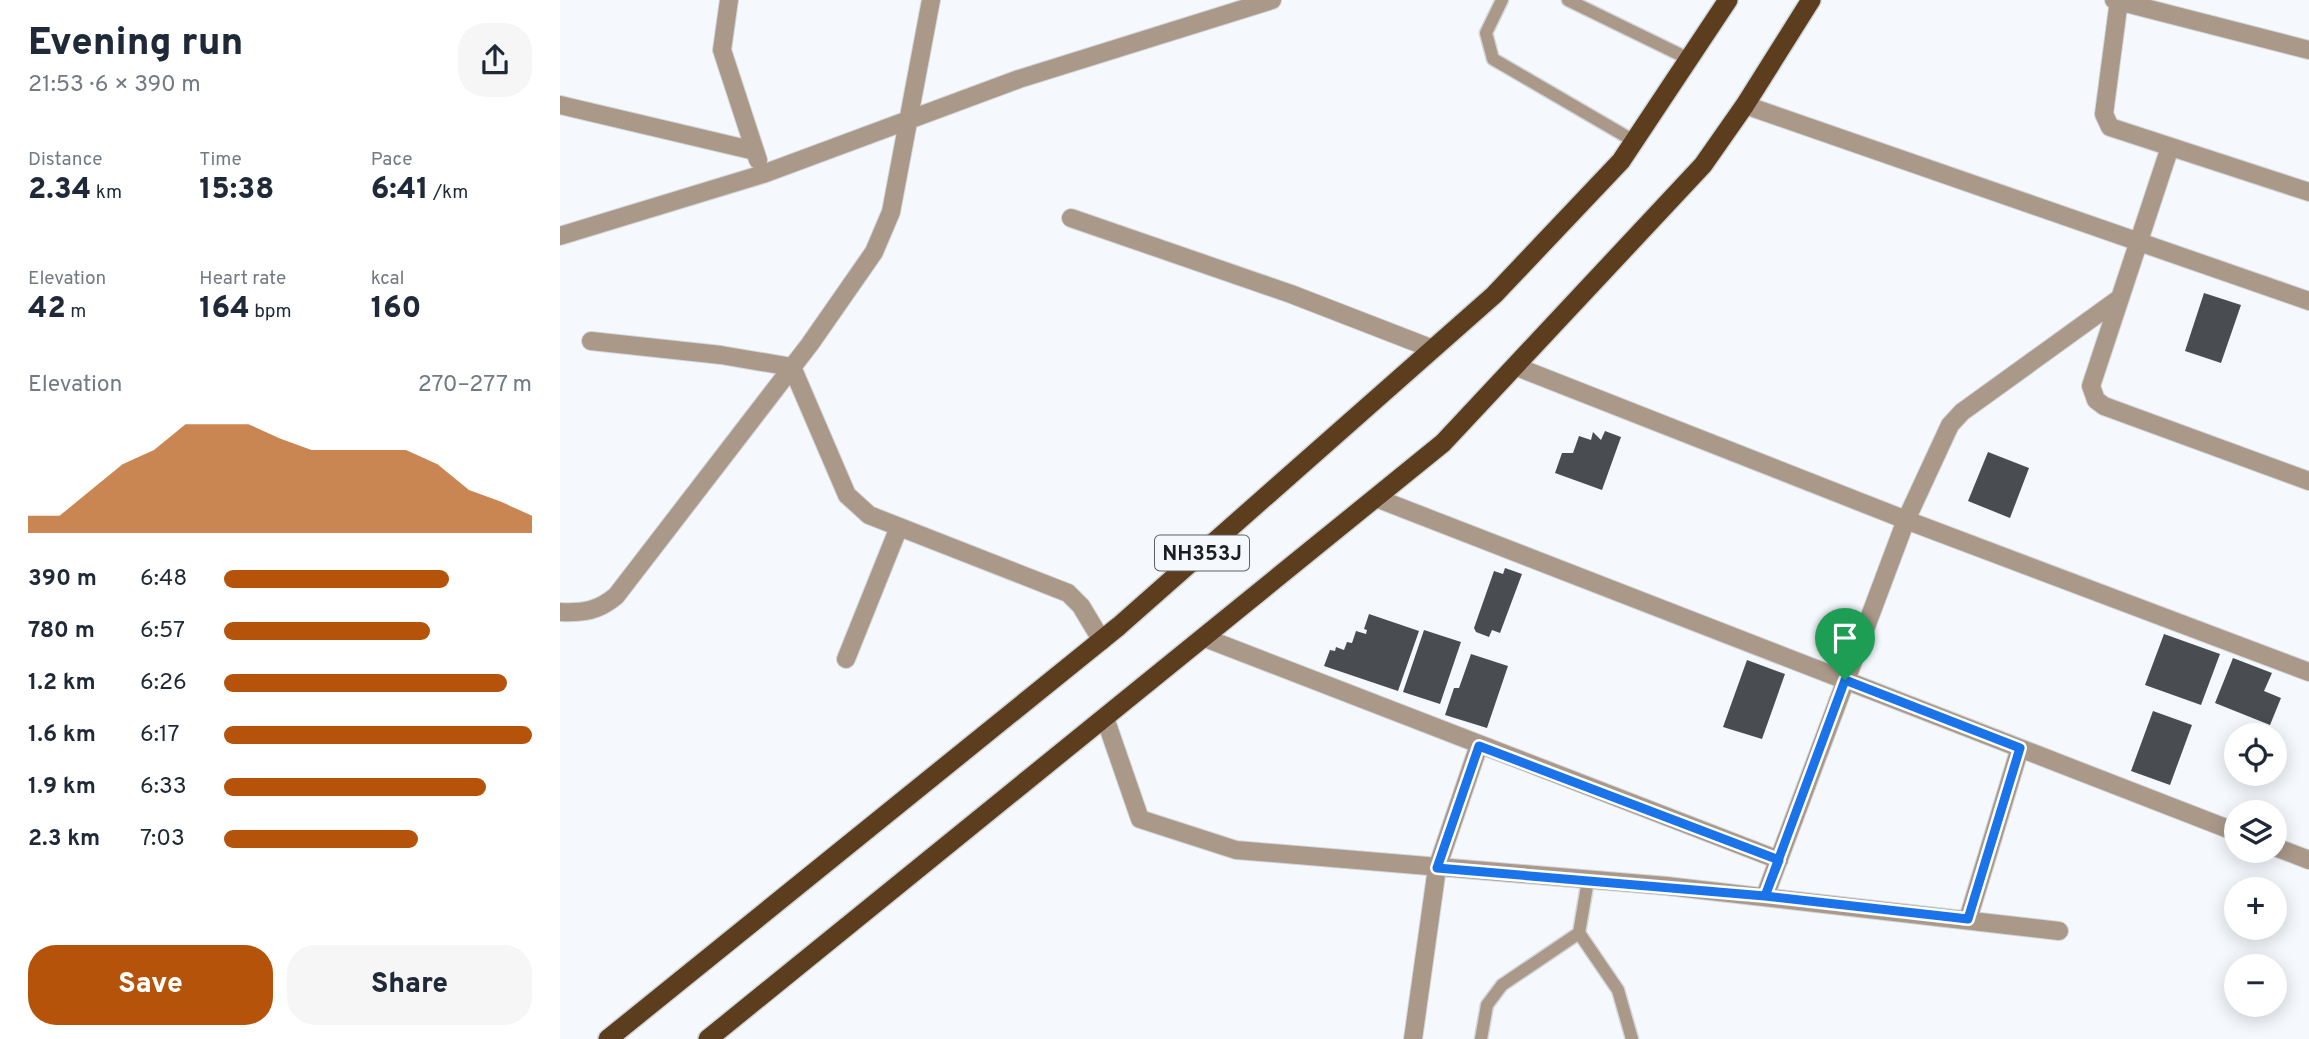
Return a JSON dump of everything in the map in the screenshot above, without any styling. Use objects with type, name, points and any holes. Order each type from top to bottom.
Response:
[{"type":"highway","name":"NH353J","points":[[608,1039],[1101,641],[1494,295],[1621,161],[1728,0]]},
{"type":"highway","name":"NH353J","points":[[708,1039],[1443,443],[1517,367],[1703,165],[1745,105],[1811,0]]},
{"type":"street","points":[[729,0],[722,50],[763,174]]},
{"type":"street","points":[[560,612],[586,613],[602,607],[616,596],[792,367],[874,252],[891,212],[931,0]]},
{"type":"street","points":[[560,236],[763,174],[1019,79],[1272,0]]},
{"type":"street","points":[[2309,50],[2117,0],[2106,121],[2110,127],[2309,192]]},
{"type":"street","points":[[560,105],[755,151]]},
{"type":"street","points":[[1745,105],[2309,301]]},
{"type":"street","points":[[2170,146],[2091,386],[2096,400],[2104,406],[2309,481]]},
{"type":"street","points":[[1071,218],[1291,294],[1433,349]]},
{"type":"street","points":[[1765,896],[1906,520],[1938,448],[1962,412],[2120,298]]},
{"type":"street","points":[[592,341],[792,367]]},
{"type":"street","points":[[792,367],[847,495],[869,515],[1068,593],[1081,606],[1101,641]]},
{"type":"street","points":[[1517,367],[1906,520],[2309,672]]},
{"type":"street","points":[[1376,498],[2224,827]]},
{"type":"street","points":[[846,659],[899,527]]},
{"type":"street","points":[[1205,638],[1779,860]]},
{"type":"street","points":[[1105,718],[1140,819],[1236,850],[1765,896],[2059,931]]},
{"type":"street","points":[[1413,1039],[1437,868],[1479,746]]},
{"type":"street","points":[[1968,919],[2020,748]]},
{"type":"street","points":[[2287,851],[2309,860]]},
{"type":"lane","points":[[1502,0],[1486,33],[1493,59],[1634,141]]},
{"type":"lane","points":[[1568,0],[1689,59]]},
{"type":"lane","points":[[1588,880],[1579,933],[1618,990],[1632,1039]]},
{"type":"lane","points":[[1480,1039],[1487,1005],[1502,985],[1579,933]]},
{"type":"building","points":[[2204,293],[2241,305],[2221,363],[2185,351]]},
{"type":"building","points":[[1605,431],[1621,437],[1602,490],[1555,473],[1562,453],[1573,453],[1579,436],[1591,440],[1593,432],[1601,440]]},
{"type":"building","points":[[1988,452],[2029,468],[2010,518],[1968,501]]},
{"type":"building","points":[[1505,568],[1522,574],[1500,633],[1492,630],[1489,637],[1476,632],[1474,628],[1494,571],[1503,574]]},
{"type":"building","points":[[1369,614],[1419,631],[1398,691],[1324,666],[1330,650],[1335,651],[1336,647],[1344,650],[1347,642],[1352,643],[1356,631],[1366,634],[1367,630],[1364,629]]},
{"type":"building","points":[[1424,630],[1461,642],[1440,704],[1403,692]]},
{"type":"building","points":[[2164,634],[2220,654],[2201,705],[2145,685]]},
{"type":"building","points":[[1471,654],[1508,666],[1487,728],[1445,715],[1454,688],[1459,688]]},
{"type":"building","points":[[2233,658],[2272,673],[2264,691],[2281,698],[2271,723],[2215,703]]},
{"type":"building","points":[[1747,660],[1785,674],[1762,739],[1723,727]]},
{"type":"building","points":[[2153,711],[2192,725],[2170,785],[2131,771]]},
{"type":"route","points":[[1845,680],[1779,860],[1765,896],[1437,868],[1479,746],[1779,860],[1765,896],[1968,919],[2020,748],[1845,680]]}]
